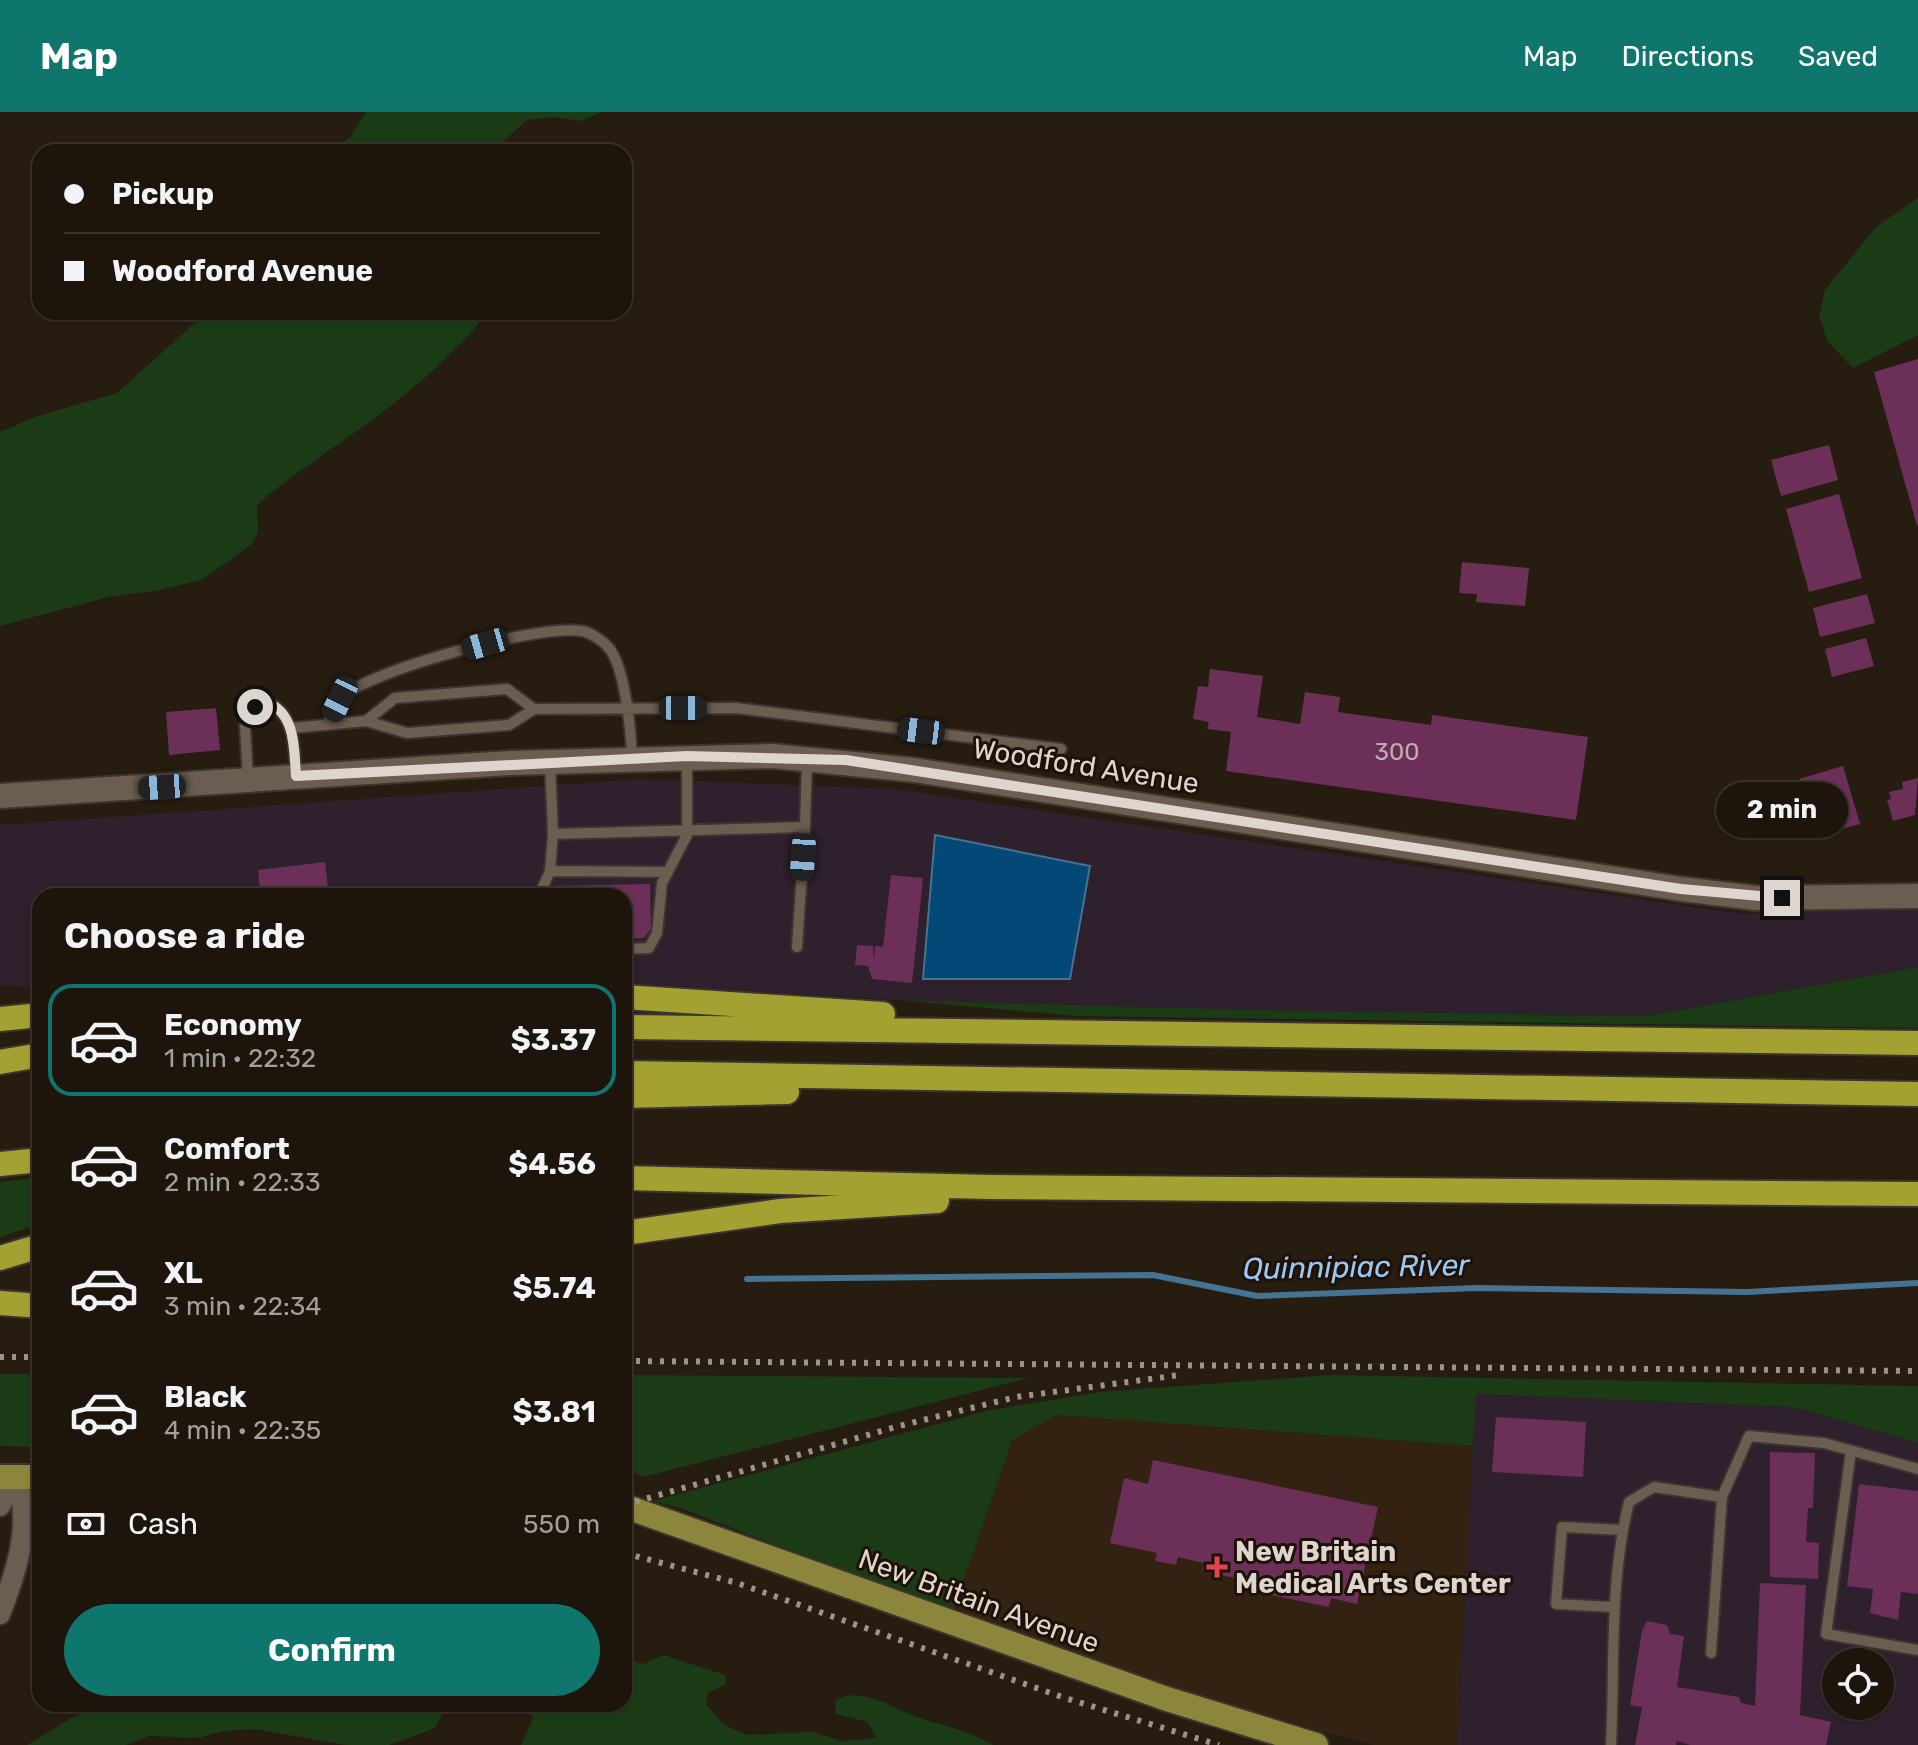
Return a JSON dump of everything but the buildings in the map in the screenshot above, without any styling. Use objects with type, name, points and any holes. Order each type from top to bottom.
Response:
[{"type":"highway","points":[[632,997],[797,1006],[1017,1029]]},
{"type":"highway","points":[[0,1019],[32,1016]]},
{"type":"highway","points":[[632,1027],[1017,1029],[1918,1043]]},
{"type":"highway","points":[[0,1062],[32,1056]]},
{"type":"highway","points":[[0,1071],[32,1069]]},
{"type":"highway","points":[[632,1073],[1918,1094]]},
{"type":"highway","points":[[632,1096],[933,1089],[1024,1080]]},
{"type":"highway","points":[[0,1164],[32,1161]]},
{"type":"highway","points":[[632,1178],[1099,1188],[1918,1194]]},
{"type":"highway","points":[[632,1232],[780,1211],[1034,1197],[1099,1188]]},
{"type":"highway","points":[[0,1258],[32,1248]]},
{"type":"highway","points":[[0,1303],[32,1305]]},
{"type":"main road","points":[[7,1477],[32,1477]]},
{"type":"main road","name":"New Britain Avenue","points":[[632,1509],[1167,1699],[1316,1745]]},
{"type":"street","name":"Woodford Avenue","points":[[0,796],[550,761],[687,756],[807,758],[914,770],[1681,889],[1756,898],[1918,896]]},
{"type":"street","points":[[0,1506],[7,1477]]},
{"type":"street","points":[[0,1614],[12,1584],[22,1529],[21,1496],[7,1477]]},
{"type":"lane","points":[[327,725],[340,699],[354,688],[394,671],[515,635],[585,632],[609,647],[630,709],[632,758]]},
{"type":"lane","points":[[366,721],[395,698],[507,689],[534,709]]},
{"type":"lane","points":[[248,780],[245,726],[255,707],[267,702],[277,706],[292,728],[296,776]]},
{"type":"lane","points":[[292,728],[366,721],[407,733],[509,725],[534,709],[736,708],[1061,749]]},
{"type":"lane","points":[[632,949],[649,948],[657,933],[662,883],[687,828],[687,756]]},
{"type":"lane","points":[[797,947],[807,758]]},
{"type":"lane","points":[[543,888],[550,871],[553,834],[550,761]]},
{"type":"lane","points":[[553,834],[805,827]]},
{"type":"lane","points":[[550,871],[668,872]]},
{"type":"lane","points":[[1711,1653],[1722,1497],[1749,1436],[1824,1443],[1918,1469]]},
{"type":"lane","points":[[1851,1451],[1826,1634],[1918,1650]]},
{"type":"lane","points":[[1611,1745],[1612,1607],[1622,1530],[1629,1502],[1654,1487],[1722,1497]]},
{"type":"lane","points":[[1612,1607],[1556,1604],[1562,1527],[1622,1530]]},
{"type":"shaded area","points":[[641,779],[895,789],[1741,914],[1918,903],[1918,967],[1647,1016],[1252,1010],[898,1000],[632,983],[632,888],[32,888],[32,987],[0,985],[0,825]]},
{"type":"shaded area","points":[[1475,1394],[1794,1407],[1918,1443],[1918,1745],[1457,1745]]},
{"type":"shaded area","name":"New Britain Medical Arts Center","points":[[1057,1415],[1473,1446],[1457,1745],[1374,1745],[1198,1699],[952,1614],[1012,1439]]},
{"type":"green space","points":[[366,112],[601,112],[582,121],[554,117],[527,120],[500,144],[342,144],[350,137]]},
{"type":"green space","points":[[1918,198],[1918,335],[1853,368],[1827,341],[1819,316],[1825,290],[1876,227]]},
{"type":"green space","points":[[198,320],[480,320],[428,375],[267,496],[257,506],[258,532],[252,544],[202,580],[154,591],[112,596],[0,626],[0,432],[38,416],[117,393]]},
{"type":"green space","points":[[1918,967],[1918,1028],[1077,1016],[898,1000],[1252,1010],[1647,1016]]},
{"type":"green space","points":[[32,1178],[32,1227],[0,1237],[0,1182]]},
{"type":"green space","points":[[0,1374],[32,1374],[32,1447],[0,1446]]},
{"type":"green space","points":[[632,1375],[1029,1378],[643,1477],[632,1472]]},
{"type":"green space","points":[[1330,1375],[1918,1386],[1918,1443],[1794,1407],[1476,1394],[1473,1446],[1057,1415],[1012,1440],[952,1614],[681,1508],[653,1501],[990,1410],[1100,1392]]},
{"type":"green space","points":[[664,1655],[725,1675],[725,1685],[708,1693],[706,1704],[723,1724],[746,1735],[813,1732],[843,1741],[876,1738],[868,1722],[836,1714],[835,1701],[855,1695],[877,1700],[993,1745],[521,1745],[533,1719],[530,1712],[632,1712],[632,1661],[643,1664]]},
{"type":"green space","points":[[87,1712],[444,1712],[435,1728],[389,1745],[346,1745],[254,1729],[222,1731],[199,1738],[149,1736],[126,1745],[27,1745],[75,1716]]},
{"type":"water","points":[[935,835],[1090,866],[1070,979],[923,979]]},
{"type":"waterway","name":"Quinnipiac River","points":[[747,1279],[1153,1275],[1257,1296],[1477,1288],[1747,1292],[1918,1283]]},
{"type":"railway","points":[[0,1357],[32,1357]]},
{"type":"railway","points":[[632,1361],[1918,1371]]},
{"type":"railway","points":[[632,1503],[899,1426],[1016,1397],[1180,1375]]},
{"type":"railway","points":[[632,1555],[737,1583],[1065,1698],[1219,1745]]},
{"type":"place","name":"New Britain Medical Arts Center","points":[[1217,1567]]},
{"type":"route","points":[[255,707],[267,702],[277,706],[292,728],[296,776],[687,756],[846,760],[1681,889],[1782,898]]}]
